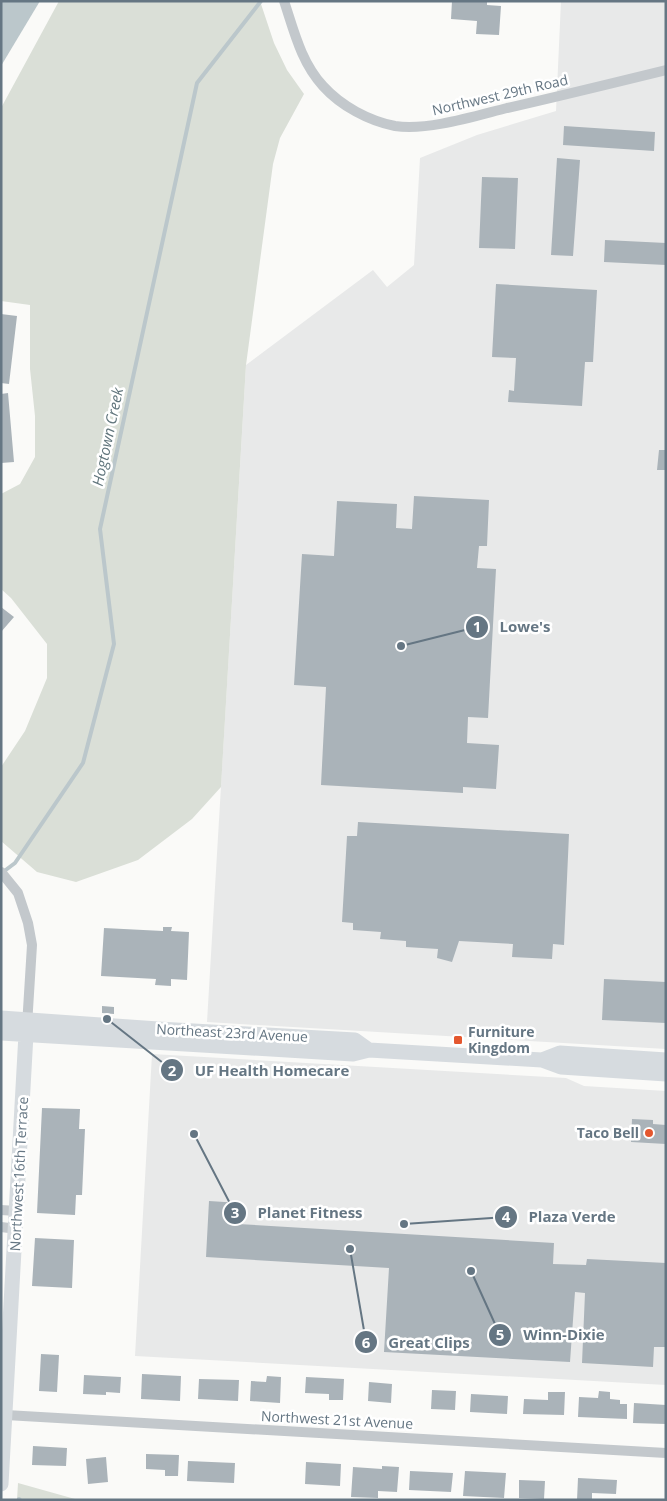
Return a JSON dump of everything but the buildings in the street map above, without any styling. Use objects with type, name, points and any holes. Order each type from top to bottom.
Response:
[{"type":"street","name":"Northwest 29th Road","points":[[284,1],[304,59],[324,87],[349,108],[394,126],[411,127],[457,120],[666,70]]},
{"type":"street","name":"Northwest 16th Terrace","points":[[1,872],[18,893],[28,923],[32,945],[1,1484]]},
{"type":"street","name":"Northeast 23rd Avenue","points":[[1,1018],[27,1027]]},
{"type":"street","name":"Northeast 23rd Avenue","points":[[1,1033],[27,1027],[158,1029],[354,1040],[369,1050],[542,1060],[560,1053],[666,1060]]},
{"type":"street","points":[[542,1060],[561,1067],[666,1074]]},
{"type":"street","points":[[1,1210],[17,1211]]},
{"type":"street","points":[[1,1227],[16,1229]]},
{"type":"street","name":"Northwest 21st Avenue","points":[[6,1415],[666,1453]]},
{"type":"shaded area","points":[[1,1],[40,1],[1,66]]},
{"type":"shaded area","points":[[59,1],[260,1],[274,43],[287,70],[304,94],[280,138],[273,164],[246,365],[221,787],[192,819],[138,860],[76,882],[37,872],[1,841],[1,767],[25,731],[47,678],[47,644],[11,598],[1,589],[1,494],[20,484],[35,457],[35,416],[30,369],[30,305],[1,301],[1,108]]},
{"type":"shaded area","points":[[561,1],[666,1],[666,1049],[207,1022],[246,365],[373,270],[387,287],[414,265],[420,158],[477,135],[556,111]]},
{"type":"shaded area","points":[[152,1054],[566,1078],[584,1086],[666,1091],[666,1385],[135,1356]]},
{"type":"shaded area","points":[[18,1483],[75,1499],[77,1500],[17,1500]]},
{"type":"waterway","name":"Hogtown Creek","points":[[3,872],[15,863],[83,763],[114,644],[100,529],[197,83],[261,1]]},
{"type":"place","name":"Lowe's","points":[[401,646]]},
{"type":"place","name":"UF Health Homecare","points":[[107,1019]]},
{"type":"place","name":"Furniture Kingdom","points":[[458,1040]]},
{"type":"place","name":"Taco Bell","points":[[649,1133]]},
{"type":"place","name":"Planet Fitness","points":[[194,1134]]},
{"type":"place","name":"Plaza Verde","points":[[404,1224]]},
{"type":"place","name":"Great Clips","points":[[350,1249]]},
{"type":"place","name":"Winn-Dixie","points":[[471,1271]]}]
